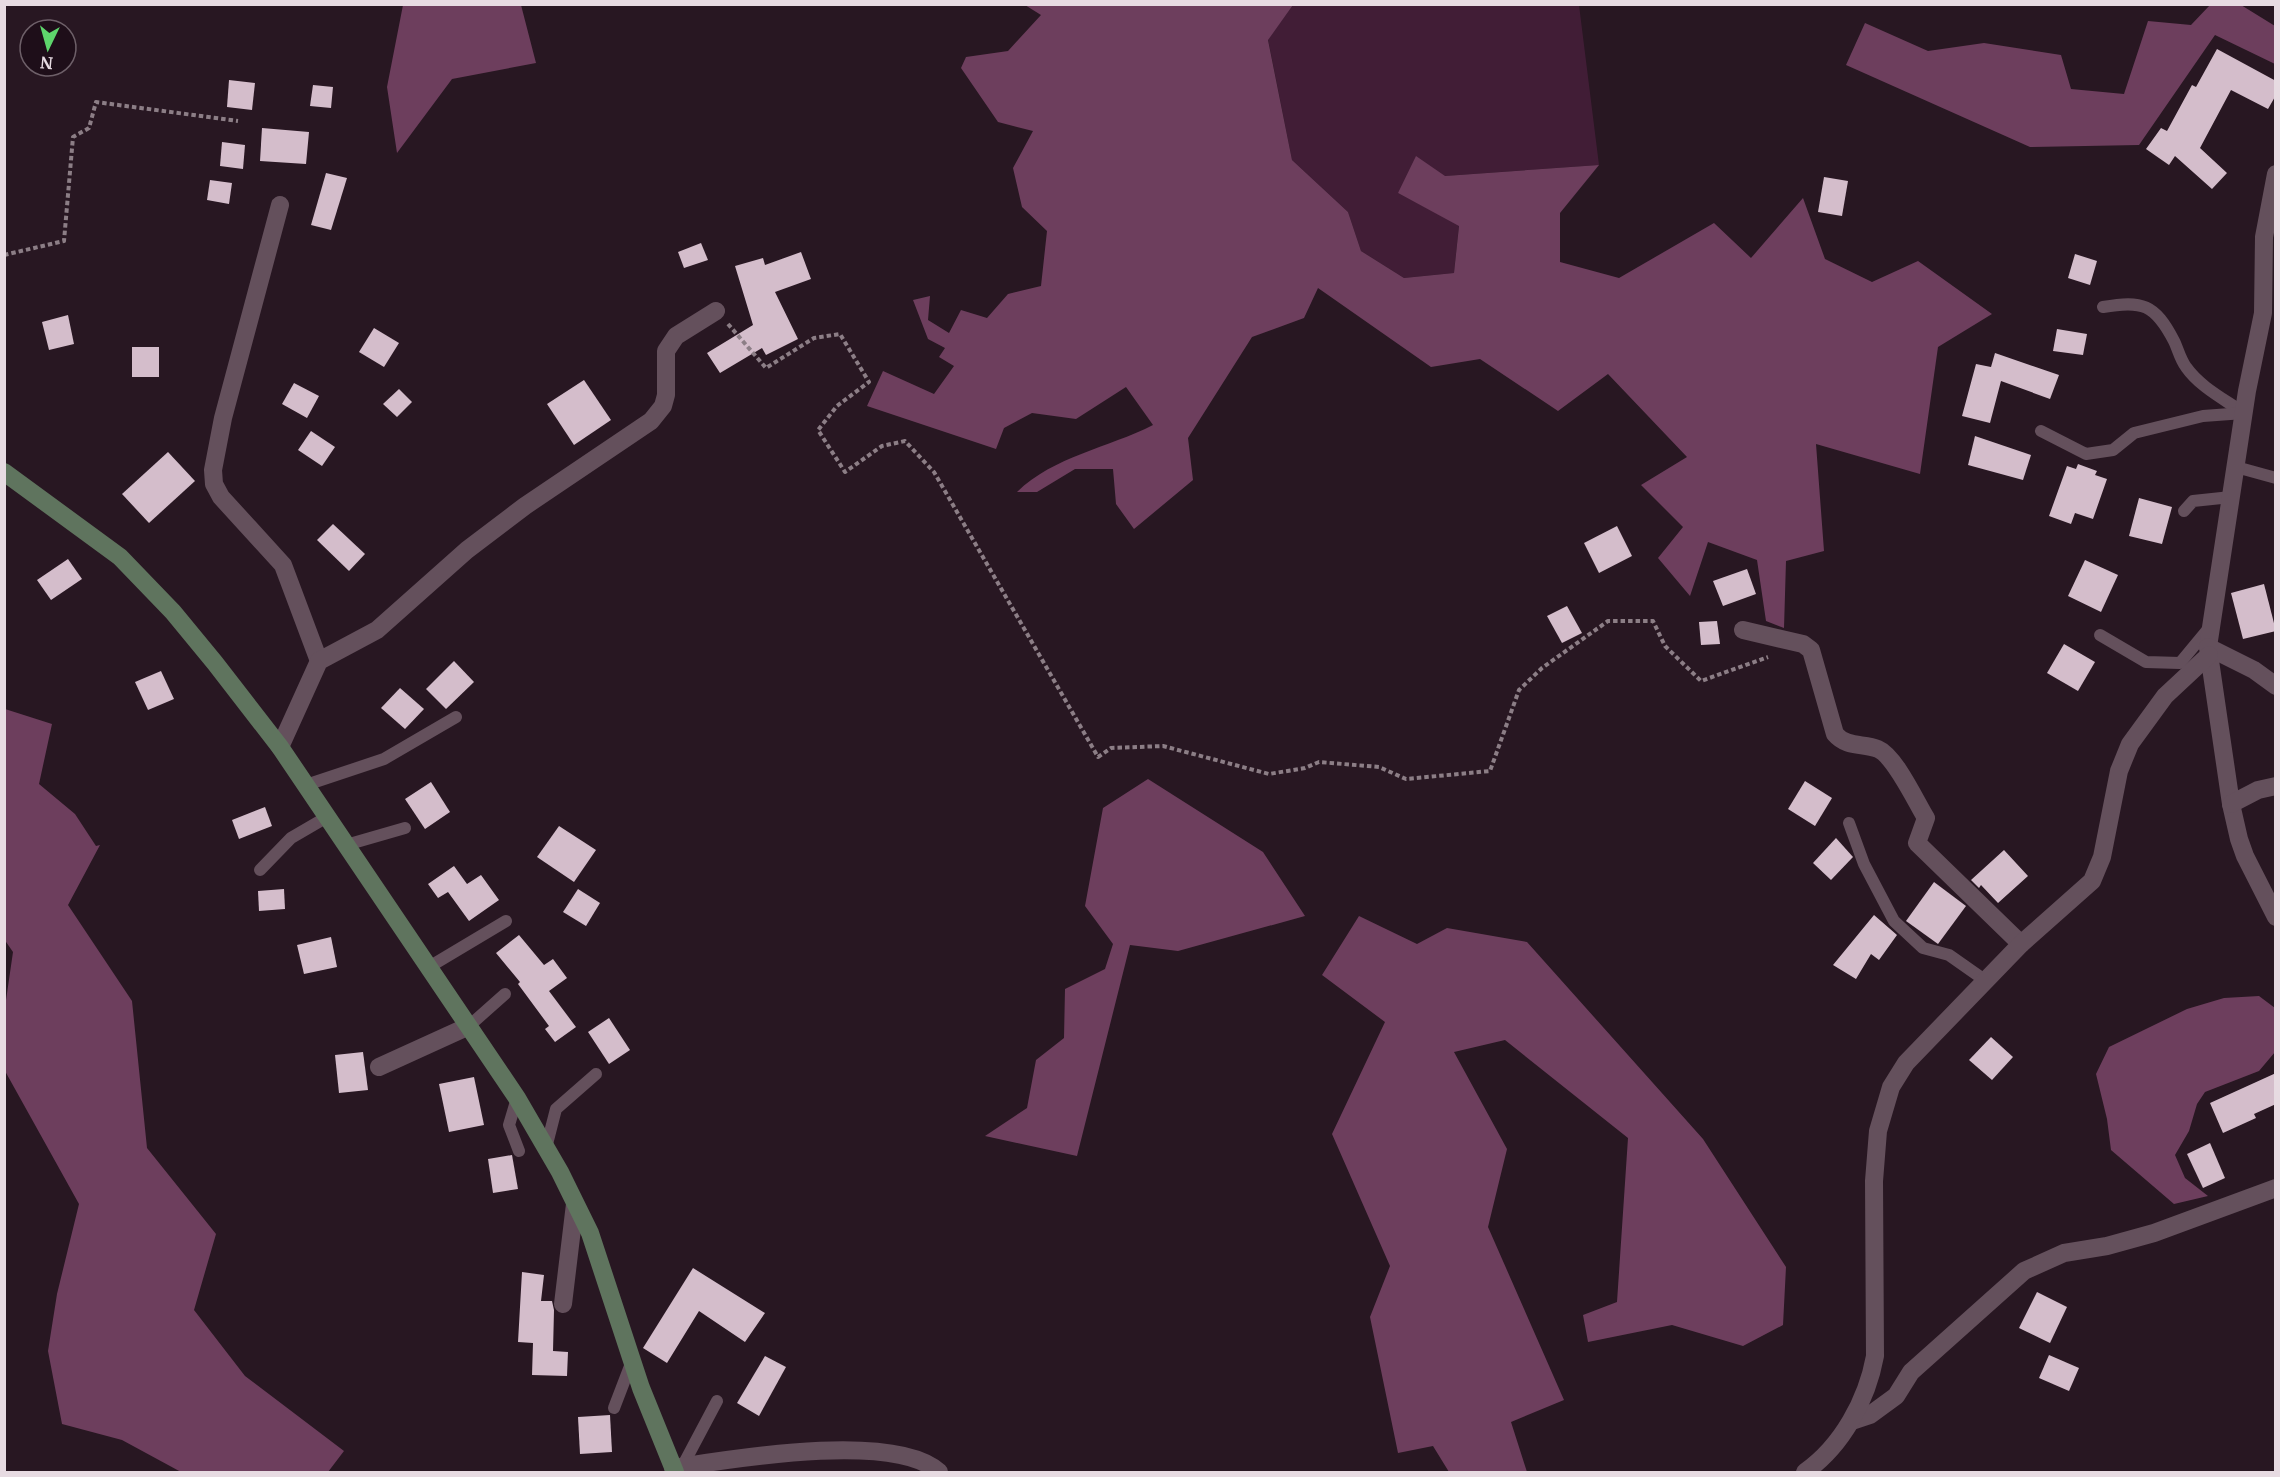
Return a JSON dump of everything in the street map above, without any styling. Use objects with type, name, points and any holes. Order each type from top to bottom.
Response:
[{"type":"street","points":[[2276,174],[2264,237],[2264,313],[2230,497],[2210,627],[2209,651],[2221,718],[2231,804],[2245,856],[2276,916]]},
{"type":"street","points":[[280,205],[223,418],[213,470],[214,484],[221,497],[246,521],[283,565],[319,661]]},
{"type":"street","points":[[280,747],[319,661],[377,630],[475,544],[534,500],[651,421],[663,406],[666,395],[666,351],[676,336],[716,311]]},
{"type":"street","points":[[4,471],[120,557],[149,586],[208,654],[280,747],[469,1026],[517,1098],[590,1233],[632,1361],[677,1469],[771,1455],[871,1451],[903,1455],[930,1464],[939,1473]]},
{"type":"street","points":[[1743,630],[1803,644],[1811,650],[1835,735],[1851,745],[1881,750],[1892,763],[1926,818],[1917,843],[2021,944]]},
{"type":"street","points":[[2209,651],[2254,670],[2276,686]]},
{"type":"street","points":[[1805,1473],[1836,1442],[1852,1421],[1871,1380],[1875,1356],[1874,1180],[1878,1131],[1891,1086],[1906,1063],[2021,944],[2091,881],[2102,857],[2119,771],[2130,744],[2165,696],[2209,651]]},
{"type":"street","points":[[2231,804],[2258,790],[2276,786]]},
{"type":"street","points":[[379,1067],[469,1026]]},
{"type":"street","points":[[1852,1421],[1870,1415],[1896,1396],[1911,1372],[2024,1270],[2064,1253],[2107,1246],[2154,1233],[2276,1188]]},
{"type":"street","points":[[563,1304],[575,1204]]},
{"type":"lane","points":[[2103,306],[2130,302],[2155,311],[2174,340],[2185,365],[2198,382],[2244,413]]},
{"type":"lane","points":[[2041,431],[2086,454],[2113,450],[2134,433],[2203,416],[2244,413]]},
{"type":"lane","points":[[2236,467],[2276,478]]},
{"type":"lane","points":[[2184,511],[2193,501],[2230,497]]},
{"type":"lane","points":[[2100,635],[2146,662],[2180,663],[2210,627]]},
{"type":"lane","points":[[306,785],[384,759],[456,717]]},
{"type":"lane","points":[[260,870],[291,838],[327,817]]},
{"type":"lane","points":[[1848,823],[1863,864],[1894,921],[1923,948],[1949,955],[1986,981]]},
{"type":"lane","points":[[346,845],[405,828]]},
{"type":"lane","points":[[429,967],[506,921]]},
{"type":"lane","points":[[469,1026],[505,994]]},
{"type":"lane","points":[[546,1148],[556,1109],[596,1074]]},
{"type":"lane","points":[[517,1098],[509,1125],[519,1151]]},
{"type":"lane","points":[[614,1408],[632,1361]]},
{"type":"lane","points":[[677,1469],[717,1401]]},
{"type":"path","points":[[4,255],[64,241],[73,137],[88,128],[96,102],[238,121]]},
{"type":"path","points":[[716,311],[766,368],[814,338],[840,334],[868,382],[837,406],[818,430],[845,472],[882,446],[905,441],[934,472],[1098,757],[1111,748],[1163,746],[1269,774],[1305,768],[1319,762],[1379,767],[1406,779],[1490,771],[1519,690],[1542,668],[1608,621],[1653,621],[1665,645],[1701,681],[1772,655]]},
{"type":"shaded area","points":[[403,5],[521,5],[536,63],[452,79],[397,153],[387,87]]},
{"type":"shaded area","points":[[1025,5],[1293,5],[1268,40],[1292,160],[1348,212],[1361,251],[1404,278],[1454,273],[1459,226],[1398,193],[1416,156],[1445,176],[1599,165],[1560,213],[1560,262],[1619,278],[1714,223],[1751,258],[1803,198],[1825,259],[1872,282],[1918,261],[1992,314],[1938,347],[1920,474],[1816,444],[1824,551],[1786,561],[1784,628],[1766,621],[1757,560],[1708,542],[1690,596],[1658,558],[1683,527],[1641,485],[1687,457],[1608,374],[1558,411],[1480,359],[1431,367],[1318,288],[1304,318],[1252,337],[1188,438],[1193,480],[1134,529],[1116,504],[1113,469],[1075,469],[1037,492],[1017,492],[1064,461],[1153,425],[1126,387],[1076,419],[1032,413],[1004,428],[996,449],[867,406],[883,371],[934,394],[954,366],[939,357],[945,348],[928,339],[913,300],[930,296],[928,320],[949,333],[961,310],[987,318],[1008,294],[1041,286],[1047,231],[1022,207],[1013,168],[1033,131],[998,122],[961,68],[966,57],[1008,51],[1041,15]]},
{"type":"shaded area","points":[[1293,5],[1579,5],[1599,165],[1445,176],[1398,193],[1459,225],[1454,273],[1404,278],[1361,251],[1348,212],[1292,160],[1268,39]]},
{"type":"shaded area","points":[[2210,5],[2241,5],[2275,26],[2275,64],[2215,35],[2139,145],[2030,147],[1846,65],[1865,23],[1928,51],[1984,43],[2061,55],[2071,89],[2124,94],[2148,21],[2191,25]]},
{"type":"shaded area","points":[[5,709],[52,724],[39,784],[75,814],[96,846],[100,845],[68,905],[132,1001],[147,1148],[216,1234],[194,1310],[245,1376],[344,1451],[328,1472],[181,1472],[122,1440],[62,1424],[48,1351],[57,1294],[79,1204],[5,1071],[5,1007],[13,952],[4,939]]},
{"type":"shaded area","points":[[1148,779],[1263,852],[1305,916],[1178,951],[1130,945],[1077,1156],[985,1136],[1027,1108],[1036,1060],[1064,1038],[1065,989],[1105,969],[1113,944],[1085,906],[1103,808]]},
{"type":"shaded area","points":[[1359,916],[1417,944],[1447,928],[1527,942],[1703,1139],[1786,1267],[1783,1325],[1743,1346],[1672,1325],[1588,1342],[1583,1315],[1617,1302],[1628,1138],[1505,1040],[1454,1052],[1507,1149],[1488,1227],[1564,1400],[1511,1422],[1527,1472],[1449,1472],[1433,1446],[1398,1453],[1370,1317],[1390,1266],[1332,1134],[1385,1022],[1322,975]]},
{"type":"shaded area","points":[[2259,996],[2275,1008],[2275,1052],[2259,1071],[2205,1092],[2197,1104],[2189,1131],[2175,1155],[2185,1178],[2208,1196],[2174,1204],[2111,1150],[2107,1119],[2096,1074],[2109,1047],[2187,1009],[2224,998]]},
{"type":"building","points":[[2217,49],[2276,81],[2276,95],[2268,109],[2231,90],[2200,148],[2227,173],[2212,189],[2175,156],[2169,165],[2146,149],[2161,128],[2167,131],[2192,85],[2196,87]]},
{"type":"building","points":[[229,80],[255,83],[252,110],[227,107]]},
{"type":"building","points":[[313,85],[333,87],[331,108],[310,106]]},
{"type":"building","points":[[262,128],[309,132],[306,164],[260,161]]},
{"type":"building","points":[[222,142],[245,145],[243,169],[220,166]]},
{"type":"building","points":[[326,173],[347,178],[331,230],[311,225]]},
{"type":"building","points":[[1824,177],[1848,181],[1842,216],[1818,212]]},
{"type":"building","points":[[210,180],[232,183],[229,204],[207,200]]},
{"type":"building","points":[[701,243],[708,260],[684,268],[678,252]]},
{"type":"building","points":[[801,252],[811,279],[775,292],[798,339],[766,355],[762,348],[720,373],[707,353],[753,325],[735,266],[763,258],[765,265]]},
{"type":"building","points":[[2075,254],[2097,261],[2090,285],[2068,278]]},
{"type":"building","points":[[68,315],[74,344],[49,350],[42,322]]},
{"type":"building","points":[[374,328],[399,343],[384,367],[359,352]]},
{"type":"building","points":[[2057,329],[2087,334],[2083,355],[2053,351]]},
{"type":"building","points":[[132,347],[159,347],[159,377],[132,377]]},
{"type":"building","points":[[1995,353],[2059,375],[2050,399],[2001,381],[1990,423],[1962,416],[1976,364],[1991,367]]},
{"type":"building","points":[[584,380],[611,420],[574,445],[547,404]]},
{"type":"building","points":[[294,383],[319,396],[307,418],[282,404]]},
{"type":"building","points":[[399,389],[412,402],[397,417],[383,404]]},
{"type":"building","points":[[311,431],[335,447],[322,466],[298,450]]},
{"type":"building","points":[[1975,436],[2031,455],[2023,480],[1968,465]]},
{"type":"building","points":[[168,452],[195,481],[149,523],[122,494]]},
{"type":"building","points":[[2078,464],[2097,471],[2095,475],[2107,479],[2093,519],[2075,513],[2071,524],[2049,516],[2067,466],[2076,469]]},
{"type":"building","points":[[2139,498],[2172,507],[2162,544],[2129,536]]},
{"type":"building","points":[[333,524],[365,554],[349,571],[317,540]]},
{"type":"building","points":[[1617,526],[1632,556],[1599,573],[1584,543]]},
{"type":"building","points":[[68,559],[82,579],[51,600],[37,580]]},
{"type":"building","points":[[2085,560],[2118,575],[2101,612],[2068,596]]},
{"type":"building","points":[[1747,569],[1756,594],[1723,606],[1713,581]]},
{"type":"building","points":[[2264,584],[2276,631],[2243,639],[2231,593]]},
{"type":"building","points":[[1567,606],[1582,633],[1562,643],[1547,616]]},
{"type":"building","points":[[1717,621],[1720,644],[1701,645],[1699,622]]},
{"type":"building","points":[[2064,644],[2095,662],[2078,691],[2047,673]]},
{"type":"building","points":[[454,661],[474,682],[446,709],[426,689]]},
{"type":"building","points":[[161,671],[174,699],[148,710],[135,682]]},
{"type":"building","points":[[400,688],[424,709],[405,729],[381,708]]},
{"type":"building","points":[[1805,781],[1832,798],[1815,826],[1788,809]]},
{"type":"building","points":[[431,782],[450,812],[425,829],[405,799]]},
{"type":"building","points":[[265,807],[272,826],[239,839],[232,820]]},
{"type":"building","points":[[559,826],[596,850],[574,882],[537,857]]},
{"type":"building","points":[[1836,838],[1853,857],[1831,880],[1813,863]]},
{"type":"building","points":[[2004,850],[2028,876],[1998,903],[1981,885],[1979,888],[1971,880]]},
{"type":"building","points":[[454,866],[467,884],[481,875],[499,900],[469,921],[448,892],[438,898],[428,884]]},
{"type":"building","points":[[1934,882],[1966,906],[1938,944],[1906,921]]},
{"type":"building","points":[[284,889],[285,909],[259,911],[258,891]]},
{"type":"building","points":[[578,889],[600,903],[586,926],[563,912]]},
{"type":"building","points":[[1874,915],[1897,935],[1879,960],[1871,954],[1856,979],[1833,965]]},
{"type":"building","points":[[519,935],[544,965],[553,959],[567,978],[549,991],[576,1027],[555,1042],[545,1029],[549,1026],[518,984],[520,982],[496,953]]},
{"type":"building","points":[[331,937],[337,967],[304,974],[297,945]]},
{"type":"building","points":[[609,1018],[630,1050],[609,1064],[588,1032]]},
{"type":"building","points":[[1991,1037],[2013,1057],[1992,1080],[1969,1060]]},
{"type":"building","points":[[363,1052],[368,1090],[339,1093],[335,1055]]},
{"type":"building","points":[[2276,1073],[2276,1104],[2254,1114],[2256,1118],[2223,1133],[2210,1103]]},
{"type":"building","points":[[474,1077],[484,1125],[449,1132],[439,1084]]},
{"type":"building","points":[[2210,1143],[2225,1178],[2203,1188],[2187,1154]]},
{"type":"building","points":[[512,1155],[518,1189],[493,1193],[488,1159]]},
{"type":"building","points":[[693,1268],[765,1313],[745,1342],[699,1311],[667,1363],[643,1348]]},
{"type":"building","points":[[522,1272],[544,1275],[541,1301],[552,1301],[554,1310],[553,1351],[568,1352],[567,1376],[532,1375],[533,1343],[518,1342]]},
{"type":"building","points":[[2037,1292],[2067,1307],[2050,1343],[2019,1328]]},
{"type":"building","points":[[2049,1355],[2079,1368],[2069,1391],[2039,1378]]},
{"type":"building","points":[[765,1356],[786,1367],[759,1416],[737,1403]]},
{"type":"building","points":[[610,1415],[612,1452],[580,1454],[578,1417]]}]
